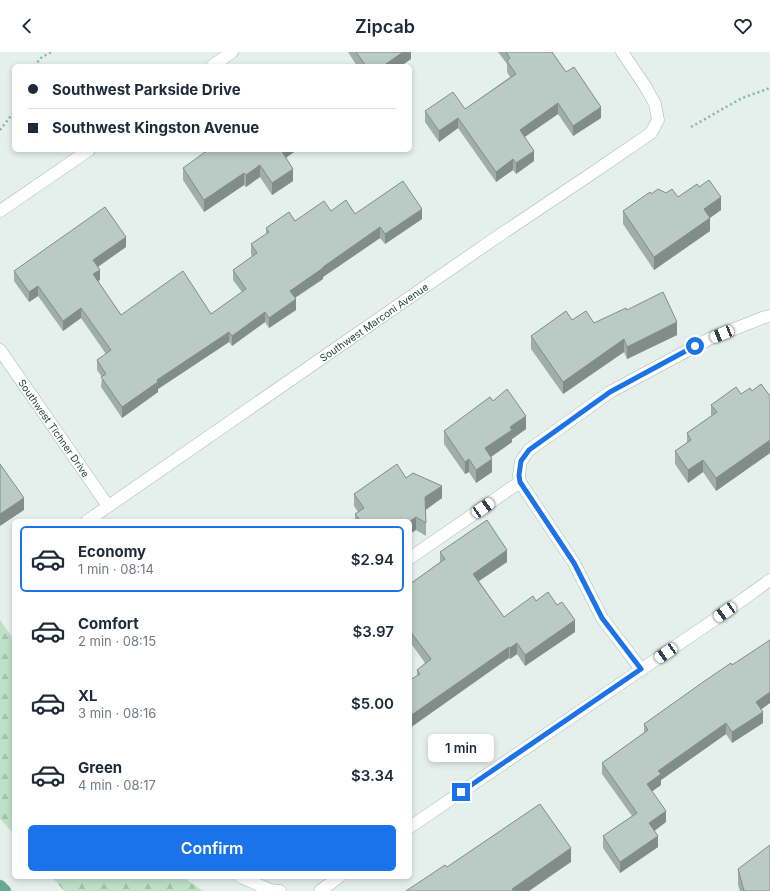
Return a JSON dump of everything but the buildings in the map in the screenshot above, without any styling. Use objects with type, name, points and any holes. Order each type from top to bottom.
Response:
[{"type":"main road","points":[[0,886],[4,891]]},
{"type":"street","points":[[215,64],[232,52]]},
{"type":"street","name":"Southwest Marconi Avenue","points":[[90,519],[484,245],[651,133],[658,120],[655,104],[645,86],[622,52]]},
{"type":"street","points":[[0,211],[86,152]]},
{"type":"street","points":[[641,669],[602,618],[574,563],[520,482],[519,475],[521,461],[529,450],[610,392],[709,339],[770,316]]},
{"type":"street","name":"Southwest Tichner Drive","points":[[0,350],[108,506]]},
{"type":"street","points":[[412,557],[520,482]]},
{"type":"street","points":[[412,826],[714,620],[770,580]]},
{"type":"street","points":[[245,879],[270,890],[280,891]]},
{"type":"street","points":[[320,891],[336,879]]},
{"type":"path","points":[[36,64],[41,58],[51,52]]},
{"type":"path","points":[[691,127],[742,98],[770,88]]},
{"type":"path","points":[[0,130],[12,115]]},
{"type":"green space","points":[[0,620],[12,637],[12,832],[0,819]]},
{"type":"green space","points":[[54,879],[186,879],[203,891],[64,891]]},
{"type":"route","points":[[461,792],[641,669],[602,618],[574,563],[520,482],[519,475],[521,461],[529,450],[610,392],[695,346]]}]
